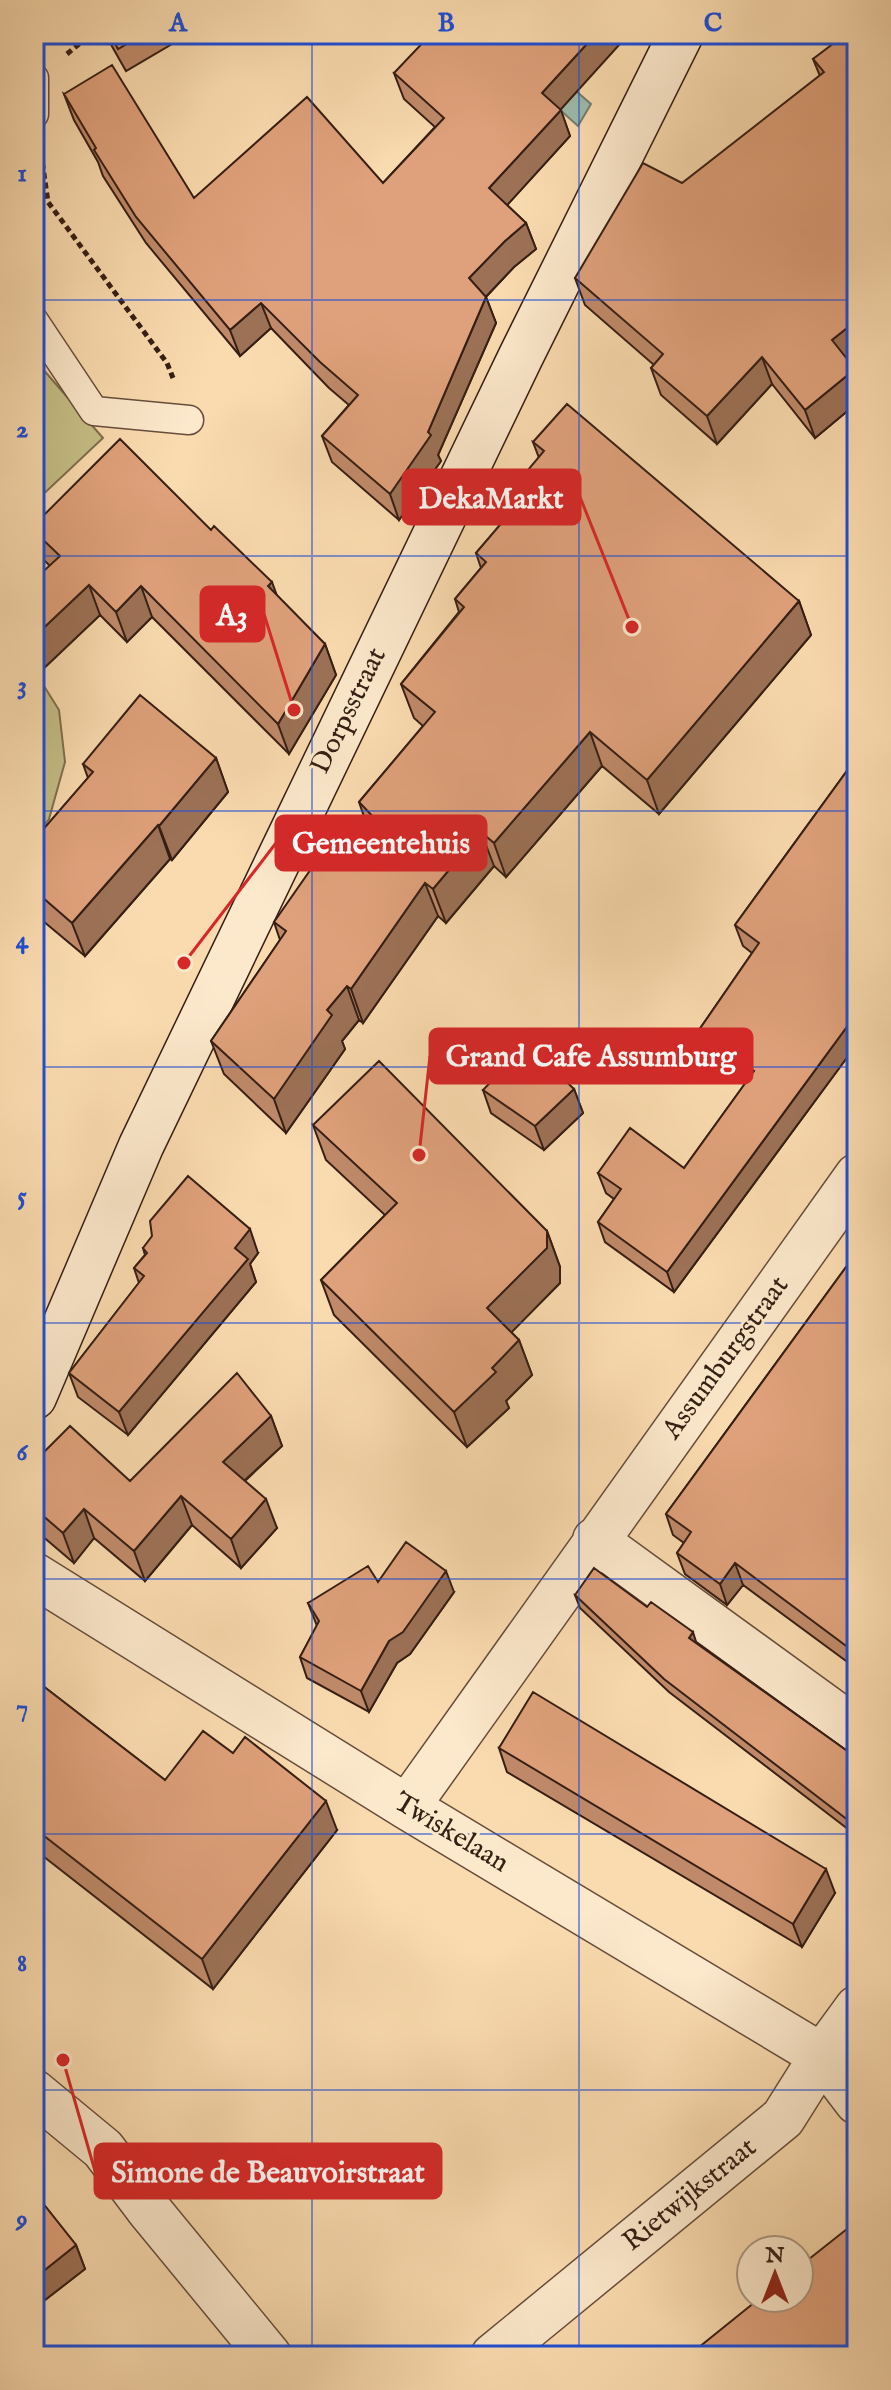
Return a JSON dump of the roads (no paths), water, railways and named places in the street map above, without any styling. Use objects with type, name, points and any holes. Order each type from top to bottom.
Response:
[{"type":"street","name":"Dorpsstraat","points":[[34,1397],[141,1146],[521,356],[681,34]]},
{"type":"street","name":"Assumburgstraat","points":[[407,1807],[857,1176]]},
{"type":"street","points":[[595,1540],[857,1730]]},
{"type":"street","name":"Twiskelaan","points":[[34,1575],[407,1807],[822,2056],[857,2102]]},
{"type":"street","name":"Rietwijkstraat","points":[[493,2356],[783,2118],[857,2008]]},
{"type":"street","points":[[34,2092],[103,2149],[269,2356]]},
{"type":"lane","points":[[34,78],[34,113]]},
{"type":"lane","points":[[34,321],[94,411],[189,420]]},
{"type":"place","name":"DekaMarkt","points":[[632,627]]},
{"type":"place","name":"A3","points":[[294,710]]},
{"type":"place","name":"Gemeentehuis","points":[[184,963]]},
{"type":"place","name":"Grand Cafe Assumburg","points":[[419,1155]]},
{"type":"place","name":"Simone de Beauvoirstraat","points":[[63,2060]]}]
